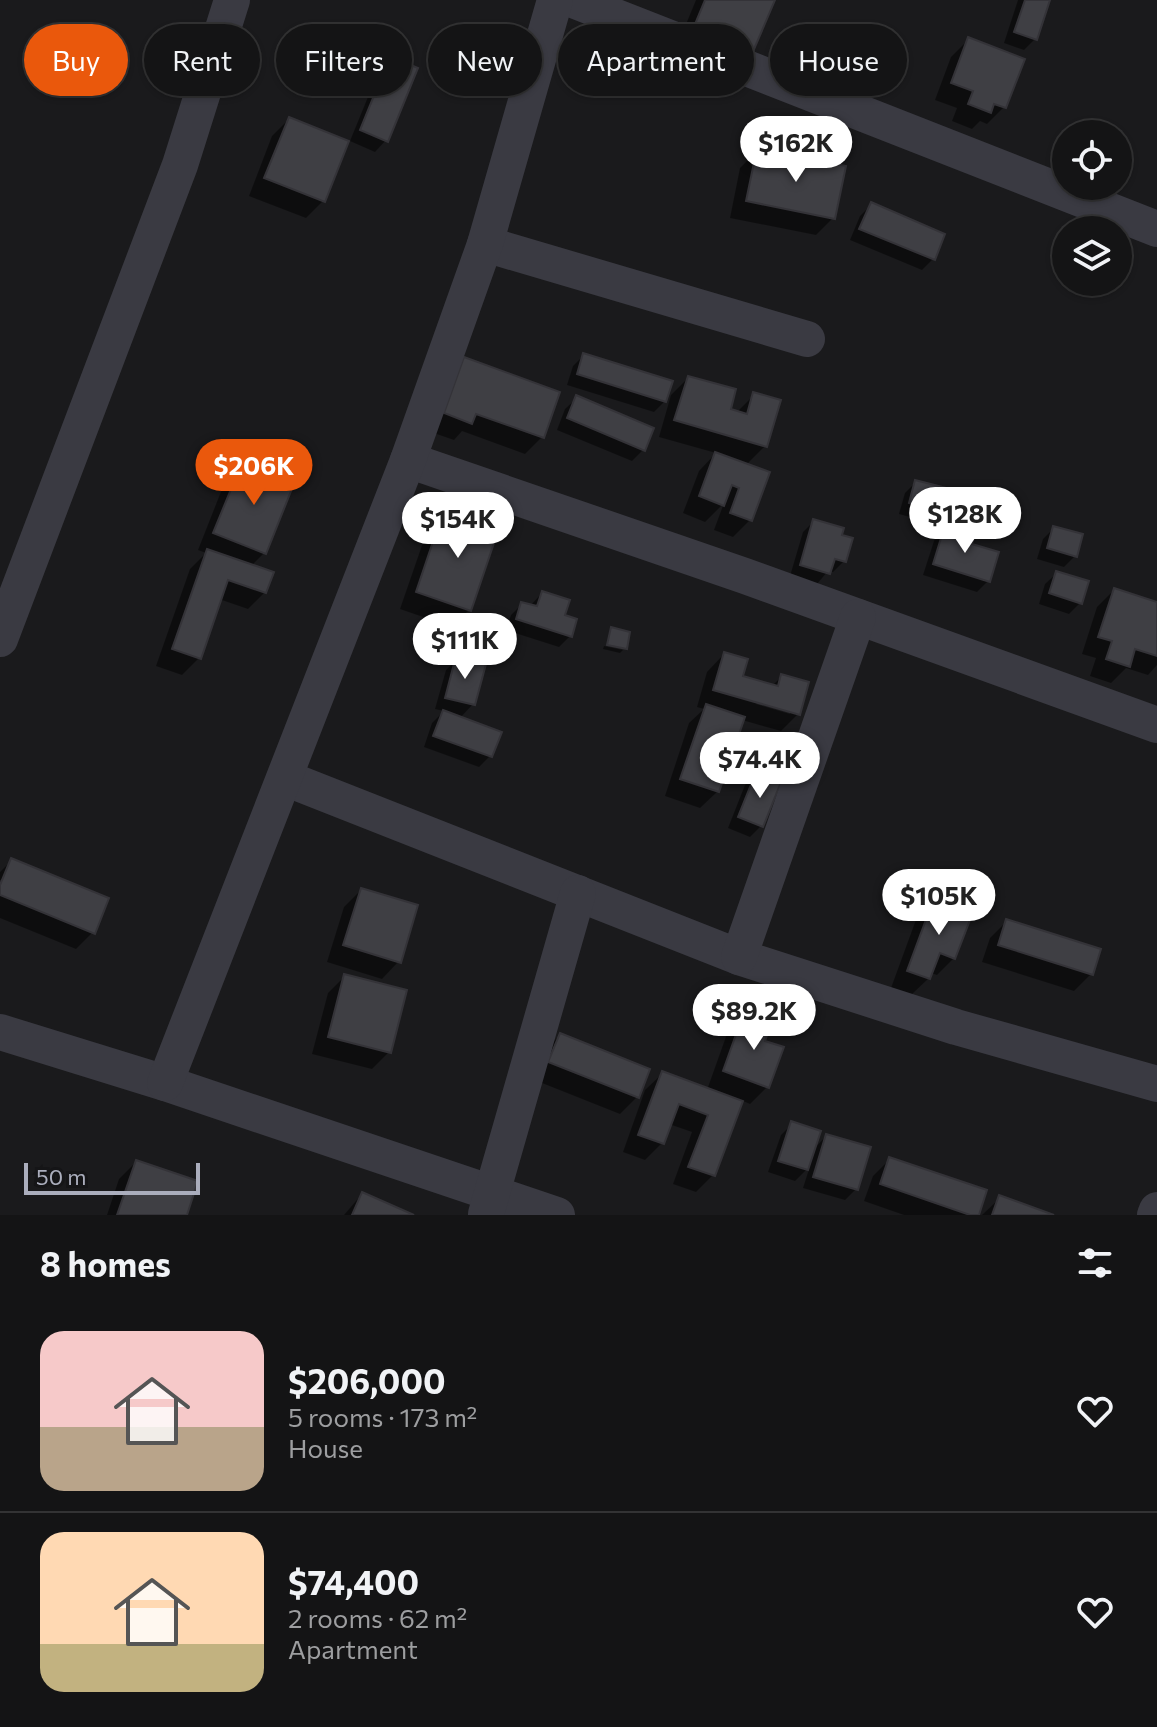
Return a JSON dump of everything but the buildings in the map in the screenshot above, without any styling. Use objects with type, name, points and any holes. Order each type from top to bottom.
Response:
[{"type":"street","points":[[0,639],[180,165],[232,0]]},
{"type":"street","points":[[165,1083],[408,460],[485,244],[555,0]]},
{"type":"street","points":[[573,0],[1157,229]]},
{"type":"street","points":[[485,244],[807,339]]},
{"type":"street","points":[[408,460],[1157,725]]},
{"type":"street","points":[[739,957],[858,617]]},
{"type":"street","points":[[285,778],[739,957],[956,1027],[1157,1084]]},
{"type":"street","points":[[489,1204],[578,893]]},
{"type":"street","points":[[0,1032],[165,1083],[489,1204],[557,1215]]}]
